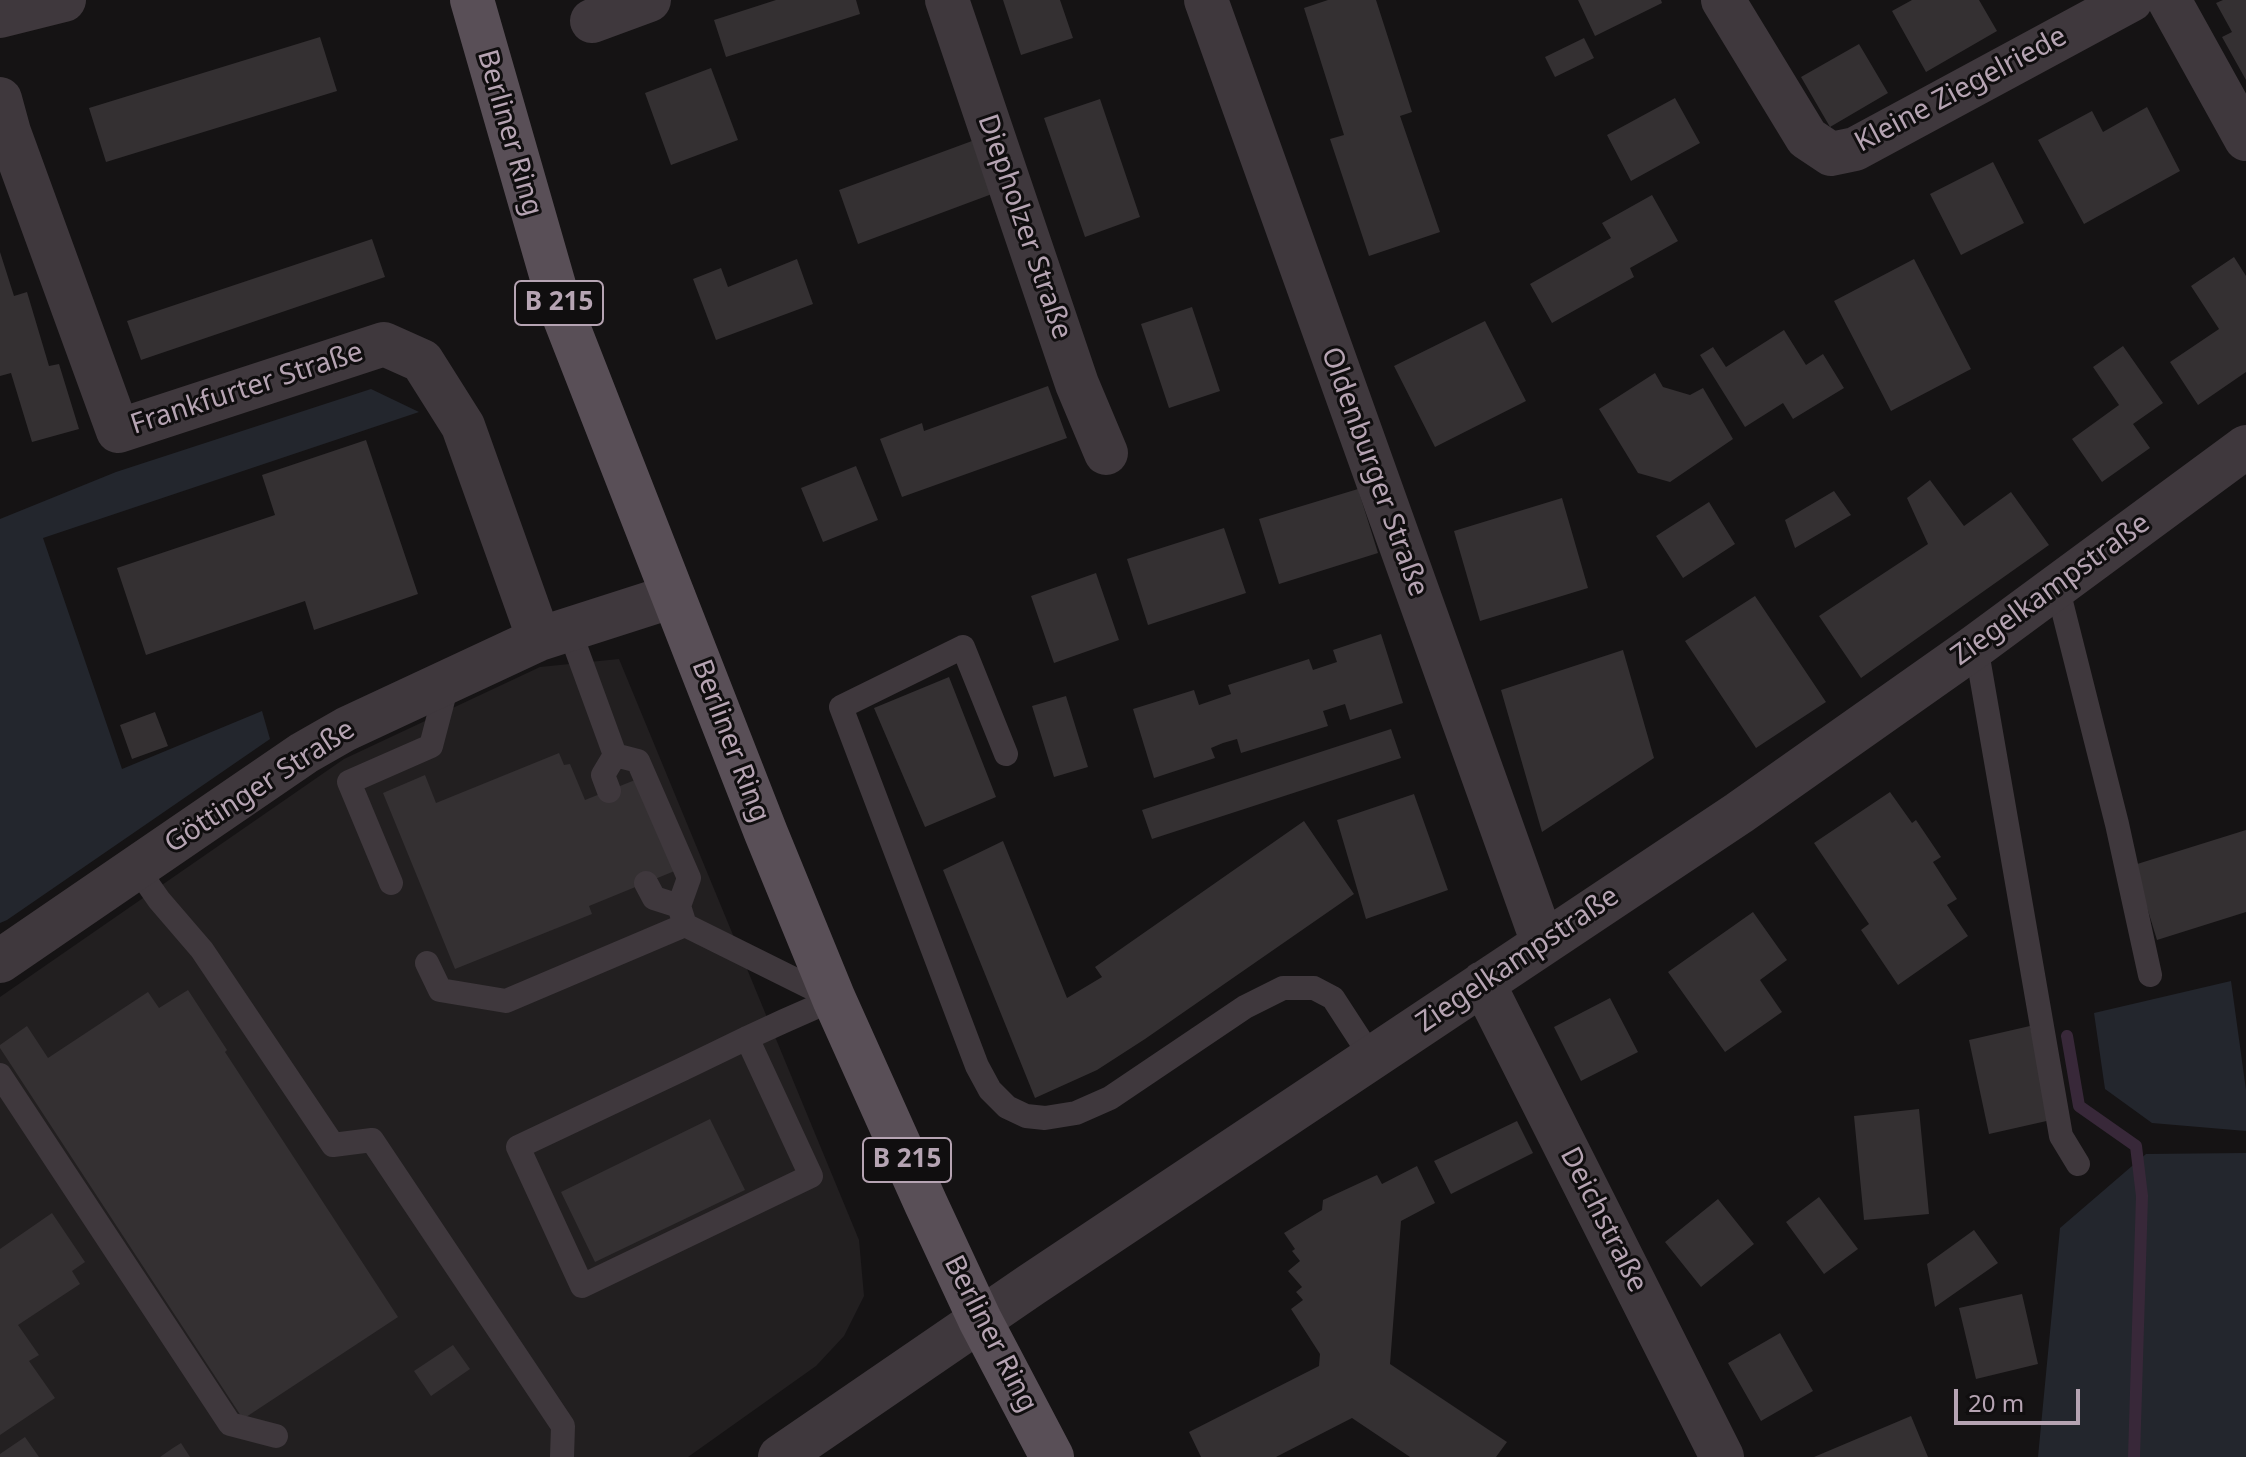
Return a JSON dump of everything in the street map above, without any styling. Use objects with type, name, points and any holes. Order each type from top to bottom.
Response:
[{"type":"main road","name":"Berliner Ring","points":[[472,0],[560,306],[673,596],[834,999],[980,1320],[1052,1457]]},
{"type":"street","points":[[0,16],[64,0]]},
{"type":"street","points":[[592,21],[649,0]]},
{"type":"street","name":"Diepholzer Straße","points":[[947,0],[1077,384],[1106,453]]},
{"type":"street","name":"Oldenburger Straße","points":[[1206,0],[1543,943]]},
{"type":"street","name":"Kleine Ziegelriede","points":[[1723,0],[1807,138],[1831,154],[1855,149],[2131,0]]},
{"type":"street","points":[[2169,0],[2246,139]]},
{"type":"street","name":"Frankfurter Straße","points":[[3,121],[118,431],[384,344],[422,361],[463,426],[554,634]]},
{"type":"street","name":"Ziegelkampstraße","points":[[780,1457],[1739,813],[1976,646],[2246,447]]},
{"type":"street","name":"Göttinger Straße","points":[[0,961],[304,753],[346,729],[554,634],[673,596]]},
{"type":"street","name":"Deichstraße","points":[[1483,983],[1722,1457]]},
{"type":"lane","points":[[2057,586],[2117,824],[2150,975]]},
{"type":"lane","points":[[554,634],[615,755],[638,761],[689,878],[682,916]]},
{"type":"lane","points":[[1976,646],[2061,1136],[2078,1164]]},
{"type":"lane","points":[[1006,754],[963,647],[841,707],[977,1066],[990,1090],[1007,1107],[1026,1116],[1045,1118],[1076,1113],[1110,1098],[1245,1007],[1283,988],[1314,988],[1333,998],[1372,1058]]},
{"type":"lane","points":[[391,883],[349,782],[431,746],[448,681]]},
{"type":"lane","points":[[609,791],[603,775],[615,755]]},
{"type":"lane","points":[[136,867],[159,900],[202,950],[333,1145],[372,1140],[563,1426],[562,1457]]},
{"type":"lane","points":[[646,883],[654,898],[682,916],[834,999]]},
{"type":"lane","points":[[427,963],[440,990],[506,1001],[682,916]]},
{"type":"lane","points":[[747,1038],[811,1176],[582,1286],[518,1147],[747,1038],[834,999]]},
{"type":"lane","points":[[0,1075],[230,1424],[276,1436]]},
{"type":"shaded area","points":[[371,389],[419,412],[43,538],[122,769],[262,711],[270,739],[0,923],[0,519],[116,472]]},
{"type":"shaded area","points":[[619,659],[859,1240],[864,1296],[844,1336],[816,1366],[688,1457],[0,1457],[0,997],[344,759],[540,667]]},
{"type":"shaded area","points":[[2231,981],[2246,1090],[2246,1131],[2152,1123],[2105,1089],[2094,1013]]},
{"type":"shaded area","points":[[2246,1153],[2246,1457],[2038,1457],[2060,1228],[2146,1154]]},
{"type":"building","points":[[776,0],[856,0],[860,14],[726,57],[714,20]]},
{"type":"building","points":[[1003,0],[1060,0],[1073,38],[1021,55]]},
{"type":"building","points":[[1328,0],[1376,0],[1412,112],[1400,116],[1440,232],[1369,256],[1330,139],[1344,135],[1304,8]]},
{"type":"building","points":[[1578,0],[1661,0],[1662,3],[1595,36]]},
{"type":"building","points":[[1912,0],[1979,0],[1997,31],[1926,72],[1892,11]]},
{"type":"building","points":[[2246,0],[2246,80],[2222,37],[2232,32],[2216,3]]},
{"type":"building","points":[[320,37],[337,91],[106,162],[89,108]]},
{"type":"building","points":[[1584,38],[1594,58],[1555,77],[1545,57]]},
{"type":"building","points":[[1859,44],[1888,93],[1830,127],[1801,77]]},
{"type":"building","points":[[711,68],[738,140],[671,165],[645,93]]},
{"type":"building","points":[[1675,98],[1700,143],[1631,181],[1607,135]]},
{"type":"building","points":[[1100,99],[1140,217],[1085,237],[1044,118]]},
{"type":"building","points":[[2147,107],[2180,171],[2084,224],[2038,140],[2092,111],[2103,132]]},
{"type":"building","points":[[972,141],[992,194],[858,244],[839,190]]},
{"type":"building","points":[[1993,162],[2024,223],[1961,255],[1930,194]]},
{"type":"building","points":[[1652,195],[1678,241],[1630,268],[1634,277],[1552,323],[1530,284],[1611,238],[1602,223]]},
{"type":"building","points":[[372,239],[385,277],[141,360],[127,321]]},
{"type":"building","points":[[0,252],[14,296],[27,292],[49,366],[59,364],[79,429],[32,442],[11,373],[0,376]]},
{"type":"building","points":[[2234,257],[2246,276],[2246,372],[2198,405],[2170,362],[2219,329],[2191,286]]},
{"type":"building","points":[[797,259],[813,304],[716,340],[693,279],[721,268],[728,287]]},
{"type":"building","points":[[1914,259],[1971,369],[1891,411],[1834,301]]},
{"type":"building","points":[[1192,307],[1220,391],[1169,408],[1141,324]]},
{"type":"building","points":[[1485,321],[1526,401],[1435,447],[1394,366]]},
{"type":"building","points":[[1784,330],[1806,365],[1823,354],[1844,388],[1793,419],[1783,403],[1745,427],[1700,355],[1713,347],[1726,367]]},
{"type":"building","points":[[2123,346],[2163,403],[2133,424],[2150,448],[2102,482],[2072,439],[2119,405],[2093,367]]},
{"type":"building","points":[[1655,373],[1663,387],[1690,395],[1703,388],[1733,439],[1670,482],[1638,473],[1599,409]]},
{"type":"building","points":[[1048,386],[1067,438],[902,497],[880,439],[922,423],[924,431]]},
{"type":"building","points":[[366,440],[418,594],[314,630],[305,601],[146,655],[117,568],[275,515],[262,475]]},
{"type":"building","points":[[856,466],[878,520],[823,542],[801,488]]},
{"type":"building","points":[[1930,480],[1964,526],[2011,492],[2049,545],[1861,678],[1819,616],[1928,544],[1907,498]]},
{"type":"building","points":[[1358,489],[1378,553],[1279,584],[1259,519]]},
{"type":"building","points":[[1834,491],[1851,515],[1795,548],[1785,520]]},
{"type":"building","points":[[1562,498],[1588,588],[1480,621],[1454,531]]},
{"type":"building","points":[[1709,502],[1735,544],[1683,578],[1656,536]]},
{"type":"building","points":[[1224,528],[1246,593],[1148,625],[1127,559]]},
{"type":"building","points":[[1096,573],[1119,640],[1054,663],[1031,596]]},
{"type":"building","points":[[1755,596],[1826,702],[1756,748],[1685,641]]},
{"type":"building","points":[[1381,634],[1403,703],[1350,720],[1345,704],[1323,711],[1328,726],[1241,753],[1237,739],[1223,743],[1211,748],[1215,758],[1154,778],[1133,709],[1194,690],[1199,705],[1231,694],[1228,685],[1309,659],[1313,670],[1337,662],[1333,650]]},
{"type":"building","points":[[1623,650],[1654,758],[1542,832],[1501,690]]},
{"type":"building","points":[[949,677],[996,797],[925,827],[874,708]]},
{"type":"building","points":[[1066,696],[1088,767],[1054,777],[1032,706]]},
{"type":"building","points":[[155,712],[168,746],[132,759],[120,725]]},
{"type":"building","points":[[1391,729],[1401,758],[1152,839],[1142,810]]},
{"type":"building","points":[[559,753],[564,765],[570,764],[585,800],[640,778],[677,870],[589,906],[592,914],[455,969],[383,793],[425,775],[436,803]]},
{"type":"building","points":[[1890,792],[1912,823],[1916,820],[1941,857],[1933,862],[1957,899],[1947,905],[1968,936],[1898,985],[1861,930],[1869,924],[1814,843]]},
{"type":"building","points":[[1414,794],[1448,890],[1366,919],[1337,820]]},
{"type":"building","points":[[1304,821],[1354,894],[1097,1070],[1035,1098],[943,870],[1003,841],[1067,998],[1102,977],[1095,967]]},
{"type":"building","points":[[2246,830],[2246,912],[2157,940],[2134,865]]},
{"type":"building","points":[[1753,912],[1787,960],[1760,980],[1782,1012],[1725,1052],[1668,972]]},
{"type":"building","points":[[188,990],[398,1317],[243,1419],[0,1048],[27,1026],[48,1058],[148,992],[159,1008]]},
{"type":"building","points":[[1610,998],[1638,1052],[1581,1081],[1554,1027]]},
{"type":"building","points":[[2030,1026],[2051,1120],[1989,1134],[1969,1040]]},
{"type":"building","points":[[1919,1109],[1929,1214],[1864,1220],[1854,1116]]},
{"type":"building","points":[[710,1119],[745,1190],[595,1262],[561,1192]]},
{"type":"building","points":[[1517,1121],[1533,1153],[1451,1194],[1434,1161]]},
{"type":"building","points":[[1417,1166],[1435,1203],[1401,1221],[1390,1364],[1507,1442],[1496,1457],[1410,1457],[1352,1418],[1276,1457],[1201,1457],[1189,1432],[1319,1366],[1320,1354],[1291,1309],[1303,1300],[1296,1292],[1302,1287],[1288,1271],[1300,1261],[1284,1233],[1322,1210],[1323,1200],[1377,1175],[1382,1184]]},
{"type":"building","points":[[1819,1197],[1858,1249],[1824,1274],[1786,1222]]},
{"type":"building","points":[[1718,1199],[1754,1244],[1701,1287],[1665,1242]]},
{"type":"building","points":[[52,1213],[85,1262],[72,1271],[80,1284],[18,1325],[39,1355],[29,1361],[55,1398],[0,1435],[0,1249]]},
{"type":"building","points":[[1974,1230],[1998,1263],[1935,1307],[1927,1264]]},
{"type":"building","points":[[2022,1294],[2038,1364],[1976,1379],[1959,1308]]},
{"type":"building","points":[[1780,1333],[1813,1391],[1761,1421],[1728,1363]]},
{"type":"building","points":[[453,1345],[470,1369],[431,1396],[414,1371]]},
{"type":"building","points":[[1911,1416],[1928,1457],[1814,1457]]},
{"type":"building","points":[[25,1437],[39,1457],[0,1457],[0,1454]]},
{"type":"building","points":[[181,1443],[190,1457],[160,1457],[173,1448]]},
{"type":"waterway","points":[[2067,1036],[2079,1106],[2136,1146],[2142,1196],[2134,1457]]}]
